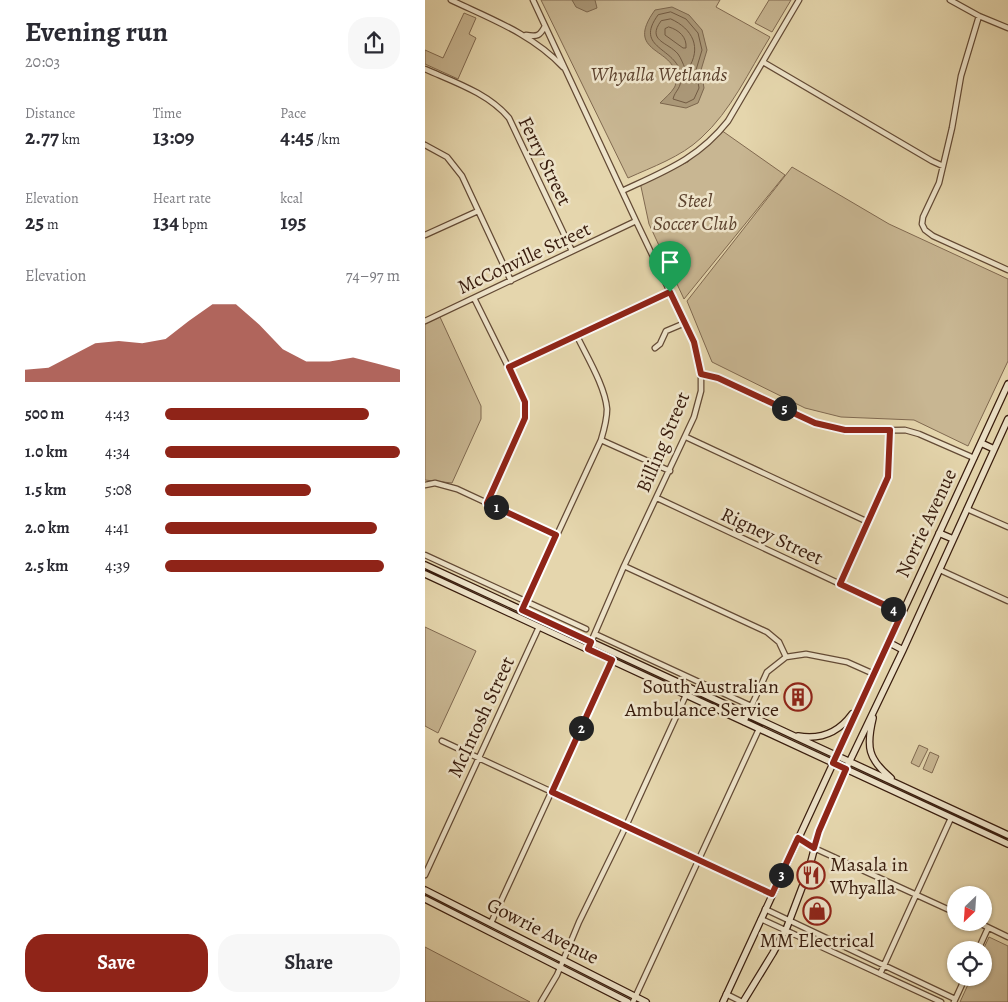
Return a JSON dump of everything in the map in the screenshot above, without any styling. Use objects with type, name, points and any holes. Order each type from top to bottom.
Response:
[{"type":"main road","name":"Norrie Avenue","points":[[723,1002],[1008,384]]},
{"type":"main road","name":"Norrie Avenue","points":[[743,1002],[785,930],[809,869],[819,831],[849,762],[903,650],[1008,419]]},
{"type":"main road","points":[[981,443],[994,449]]},
{"type":"main road","points":[[939,533],[953,539]]},
{"type":"main road","points":[[425,565],[1008,836]]},
{"type":"main road","points":[[425,574],[1006,843]]},
{"type":"main road","points":[[476,597],[479,591]]},
{"type":"main road","points":[[522,610],[526,602]]},
{"type":"main road","points":[[888,642],[903,650]]},
{"type":"main road","points":[[789,734],[803,737],[827,735],[841,728],[861,700]]},
{"type":"main road","points":[[877,705],[869,738],[870,750],[875,763],[898,784]]},
{"type":"main road","name":"Gowrie Avenue","points":[[425,890],[564,960],[634,999],[646,1002]]},
{"type":"main road","name":"Gowrie Avenue","points":[[425,900],[628,1002]]},
{"type":"street","points":[[451,0],[460,2],[525,35],[551,55],[566,70]]},
{"type":"street","name":"Billing Street","points":[[533,0],[694,342],[701,374],[699,401],[686,437],[624,566],[588,649]]},
{"type":"street","points":[[622,190],[675,166],[708,144],[728,121],[799,0]]},
{"type":"street","points":[[950,0],[979,16],[1008,28]]},
{"type":"street","points":[[979,16],[967,50],[939,183],[923,217],[922,224],[925,230],[933,236],[1008,270]]},
{"type":"street","points":[[525,35],[536,37],[541,34],[545,26]]},
{"type":"street","points":[[763,62],[943,166]]},
{"type":"street","name":"Ferry Street","points":[[425,69],[485,98],[500,108],[509,118],[572,251]]},
{"type":"street","points":[[425,145],[447,157],[462,176],[511,281]]},
{"type":"street","points":[[425,235],[478,211]]},
{"type":"street","name":"McConville Street","points":[[425,321],[636,221]]},
{"type":"street","points":[[509,367],[670,292]]},
{"type":"street","points":[[474,298],[525,402],[525,418],[487,503]]},
{"type":"street","points":[[655,348],[666,331],[685,323]]},
{"type":"street","points":[[526,602],[601,440],[605,427],[607,410],[604,395],[577,336]]},
{"type":"street","points":[[701,374],[718,378],[815,423],[845,430],[905,430],[919,434],[974,458]]},
{"type":"street","points":[[840,584],[888,477],[890,430]]},
{"type":"street","points":[[686,437],[868,522]]},
{"type":"street","points":[[601,440],[670,471]]},
{"type":"street","points":[[425,485],[435,483],[448,485],[556,535]]},
{"type":"street","name":"Rigney Street","points":[[657,498],[902,613]]},
{"type":"street","points":[[967,509],[1008,527]]},
{"type":"street","points":[[425,555],[586,629]]},
{"type":"street","points":[[624,566],[767,632],[779,642],[786,657]]},
{"type":"street","points":[[939,570],[1008,601]]},
{"type":"street","name":"McIntosh Street","points":[[425,875],[539,627]]},
{"type":"street","points":[[595,634],[751,706]]},
{"type":"street","points":[[744,722],[767,672],[786,657],[806,654],[847,662],[873,674]]},
{"type":"street","points":[[491,923],[612,660]]},
{"type":"street","points":[[541,1002],[564,960],[579,922],[686,695]]},
{"type":"street","points":[[634,999],[759,729]]},
{"type":"street","points":[[442,741],[772,894]]},
{"type":"street","points":[[880,974],[951,818]]},
{"type":"street","points":[[1006,843],[1008,836]]},
{"type":"street","points":[[798,838],[814,848],[947,909]]},
{"type":"street","points":[[765,909],[955,1000],[961,986]]},
{"type":"street","points":[[761,918],[941,1002]]},
{"type":"street","points":[[993,930],[1008,937]]},
{"type":"street","points":[[726,994],[743,1002]]},
{"type":"green space","name":"Whyalla Wetlands","points":[[541,0],[720,0],[716,7],[770,37],[730,103],[701,138],[685,151],[628,178]]},
{"type":"green space","points":[[769,0],[791,0],[772,32],[755,23]]},
{"type":"green space","points":[[464,13],[476,18],[469,34],[476,38],[458,79],[425,64],[425,50],[443,58]]},
{"type":"green space","name":"Steel Soccer Club","points":[[721,130],[785,175],[684,299],[649,224],[640,182],[688,162]]},
{"type":"green space","points":[[792,167],[889,224],[1008,279],[1008,361],[968,446],[914,420],[841,417],[805,408],[712,362],[687,301]]},
{"type":"green space","points":[[440,317],[481,406],[481,419],[452,483],[425,480],[425,324]]},
{"type":"green space","points":[[425,627],[476,651],[438,733],[425,726]]},
{"type":"green space","points":[[919,745],[928,749],[919,767],[911,763]]},
{"type":"green space","points":[[930,752],[939,756],[932,773],[923,769]]},
{"type":"green space","points":[[989,937],[1008,946],[1008,1002],[960,1002],[967,986],[992,986],[992,941],[987,941]]},
{"type":"green space","points":[[425,947],[530,1002],[425,1002]]},
{"type":"water","points":[[572,0],[595,0],[597,8],[587,12],[576,7]]},
{"type":"water","points":[[672,7],[689,15],[702,30],[707,50],[701,70],[704,88],[698,103],[686,108],[660,103],[675,87],[676,77],[673,67],[668,60],[647,43],[645,35],[647,24],[655,10]]},
{"type":"place","name":"South Australian Ambulance Service","points":[[798,697]]},
{"type":"place","name":"Masala in Whyalla","points":[[811,875]]},
{"type":"place","name":"MM Electrical","points":[[817,911]]},
{"type":"route","points":[[670,292],[694,342],[701,374],[718,378],[815,423],[845,430],[890,430],[888,477],[840,584],[902,613],[833,763],[846,769],[819,831],[814,848],[798,838],[772,894],[552,792],[612,660],[588,649],[591,642],[522,610],[556,535],[487,503],[525,418],[525,402],[509,367],[670,292]]}]
